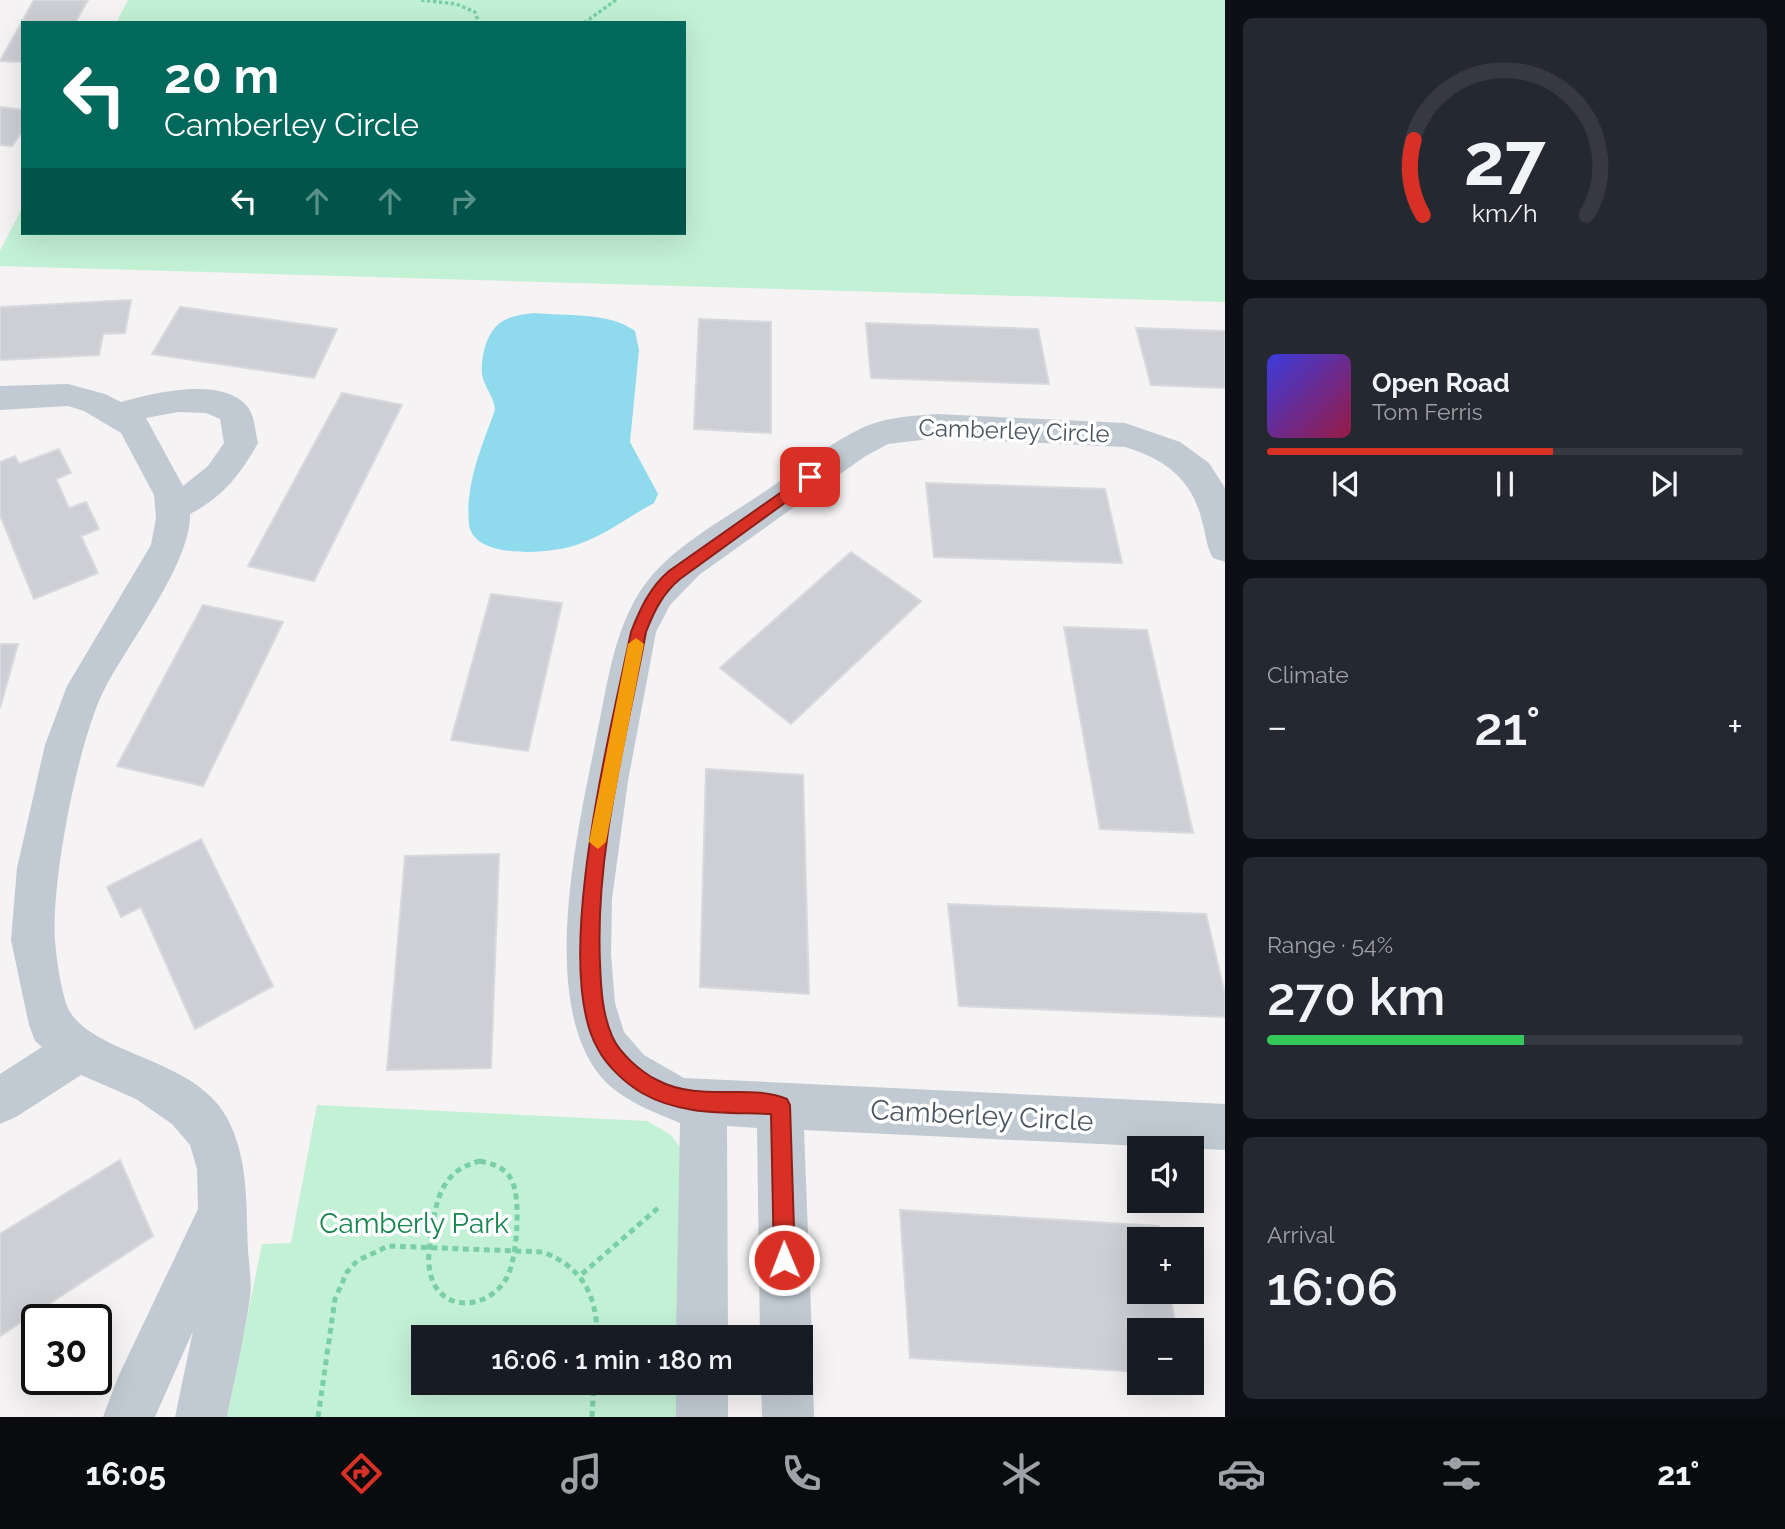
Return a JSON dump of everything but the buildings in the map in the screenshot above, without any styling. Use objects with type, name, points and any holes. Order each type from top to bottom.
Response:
[{"type":"street","points":[[0,398],[68,394],[94,402],[118,415],[133,425],[170,495],[172,508],[168,547],[82,698],[65,745],[38,869],[33,940],[51,1025],[78,1050],[152,1083],[188,1108],[209,1132],[221,1168],[220,1216],[225,1295],[201,1417]]},
{"type":"street","points":[[118,415],[186,399],[218,402],[234,413],[241,443],[228,467],[207,490],[172,508]]},
{"type":"street","name":"Camberley Circle","points":[[1225,548],[1220,515],[1205,482],[1198,472],[1152,442],[1125,435],[937,426],[905,428],[878,435],[852,448],[663,584],[638,632],[597,849],[590,938],[592,1000],[604,1043],[630,1073],[650,1087],[683,1101],[1225,1127]]},
{"type":"street","points":[[0,1101],[78,1050]]},
{"type":"street","points":[[702,1325],[704,1101]]},
{"type":"street","points":[[780,1105],[786,1325]]},
{"type":"street","points":[[130,1417],[136,1395],[220,1216]]},
{"type":"street","points":[[702,1395],[702,1417]]},
{"type":"street","points":[[788,1395],[788,1417]]},
{"type":"path","points":[[421,0],[466,7],[475,12],[477,21]]},
{"type":"path","points":[[586,21],[617,0]]},
{"type":"path","points":[[480,1161],[502,1167],[516,1187],[519,1200],[513,1251],[508,1276],[495,1293],[477,1303],[461,1305],[445,1297],[434,1284],[428,1262],[429,1248],[441,1186],[456,1168],[480,1161]]},
{"type":"path","points":[[582,1274],[659,1208]]},
{"type":"path","points":[[318,1417],[335,1296],[350,1267],[372,1250],[388,1246],[513,1251],[557,1256],[582,1274],[595,1298],[596,1325]]},
{"type":"path","points":[[592,1417],[593,1395]]},
{"type":"green space","points":[[128,0],[1225,0],[1225,302],[0,266],[0,251],[21,210],[21,235],[686,235],[686,21],[117,21]]},
{"type":"green space","name":"Camberly Park","points":[[317,1105],[647,1121],[671,1135],[682,1150],[680,1325],[411,1325],[411,1395],[680,1395],[679,1417],[227,1417],[262,1244],[291,1243]]},
{"type":"water","points":[[534,313],[600,318],[625,325],[635,331],[639,350],[630,442],[658,494],[654,503],[589,540],[567,548],[516,552],[484,544],[474,536],[469,524],[468,509],[472,480],[495,410],[482,374],[482,360],[488,338],[502,321]]},
{"type":"slow traffic","points":[[598,842],[636,644]]},
{"type":"route","points":[[784,1260],[780,1105],[683,1101],[650,1087],[630,1073],[604,1043],[592,1000],[590,938],[597,849],[638,632],[648,609],[663,584],[686,565],[810,477]]}]
